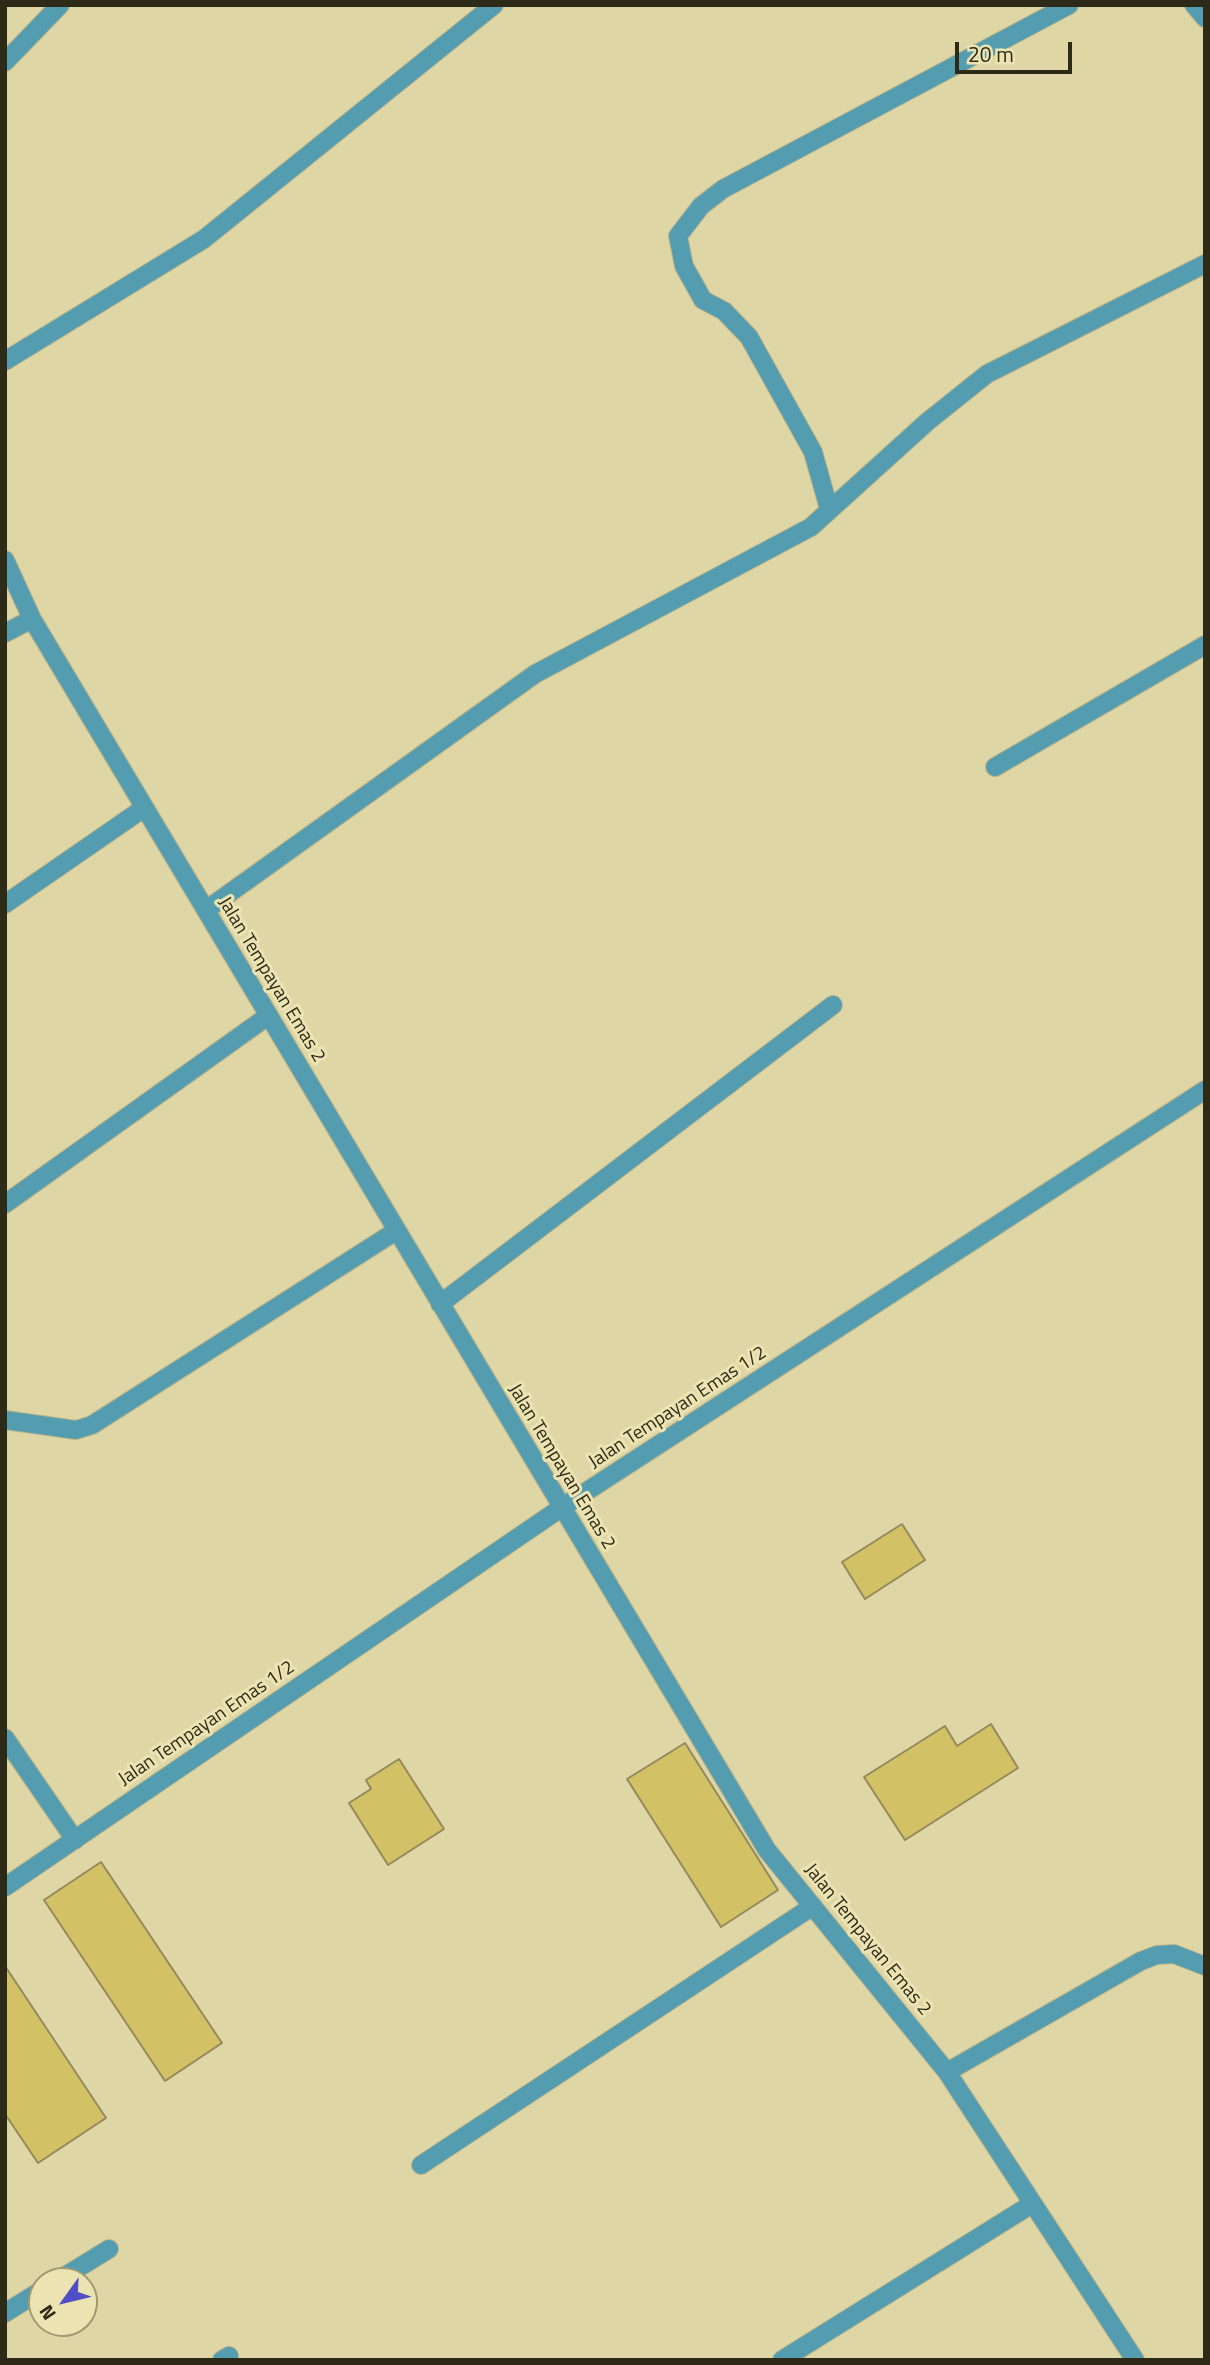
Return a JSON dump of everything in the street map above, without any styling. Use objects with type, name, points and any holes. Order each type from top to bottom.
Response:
[{"type":"street","points":[[5,62],[60,5]]},
{"type":"street","points":[[5,361],[204,239],[494,5]]},
{"type":"street","points":[[829,509],[813,452],[749,337],[724,311],[703,300],[684,266],[678,236],[701,206],[723,189],[1069,5]]},
{"type":"street","points":[[1194,5],[1205,18]]},
{"type":"street","points":[[206,911],[535,674],[811,527],[927,422],[986,374],[1205,264]]},
{"type":"street","name":"Jalan Tempayan Emas 2","points":[[5,560],[32,619],[767,1850],[947,2072],[1135,2360]]},
{"type":"street","points":[[5,633],[32,619]]},
{"type":"street","points":[[995,767],[1205,645]]},
{"type":"street","points":[[5,904],[144,808]]},
{"type":"street","points":[[440,1304],[833,1005]]},
{"type":"street","points":[[5,1204],[268,1016]]},
{"type":"street","name":"Jalan Tempayan Emas 1/2","points":[[5,1887],[561,1508],[1205,1090]]},
{"type":"street","points":[[5,1420],[76,1430],[92,1425],[396,1231]]},
{"type":"street","points":[[5,1738],[75,1840]]},
{"type":"street","points":[[421,2165],[813,1906]]},
{"type":"street","points":[[947,2072],[1141,1961],[1157,1955],[1174,1954],[1205,1966]]},
{"type":"street","points":[[782,2360],[1032,2204]]},
{"type":"street","points":[[80,2267],[109,2249]]},
{"type":"street","points":[[5,2313],[28,2299]]},
{"type":"building","points":[[902,1524],[925,1560],[865,1599],[842,1562]]},
{"type":"building","points":[[991,1724],[1018,1768],[905,1840],[864,1777],[945,1726],[957,1746]]},
{"type":"building","points":[[685,1743],[778,1890],[721,1927],[627,1779]]},
{"type":"building","points":[[399,1759],[444,1829],[388,1865],[349,1803],[371,1789],[366,1780]]},
{"type":"building","points":[[101,1862],[222,2043],[165,2081],[44,1900]]},
{"type":"building","points":[[5,1966],[106,2118],[38,2163],[5,2114]]}]
